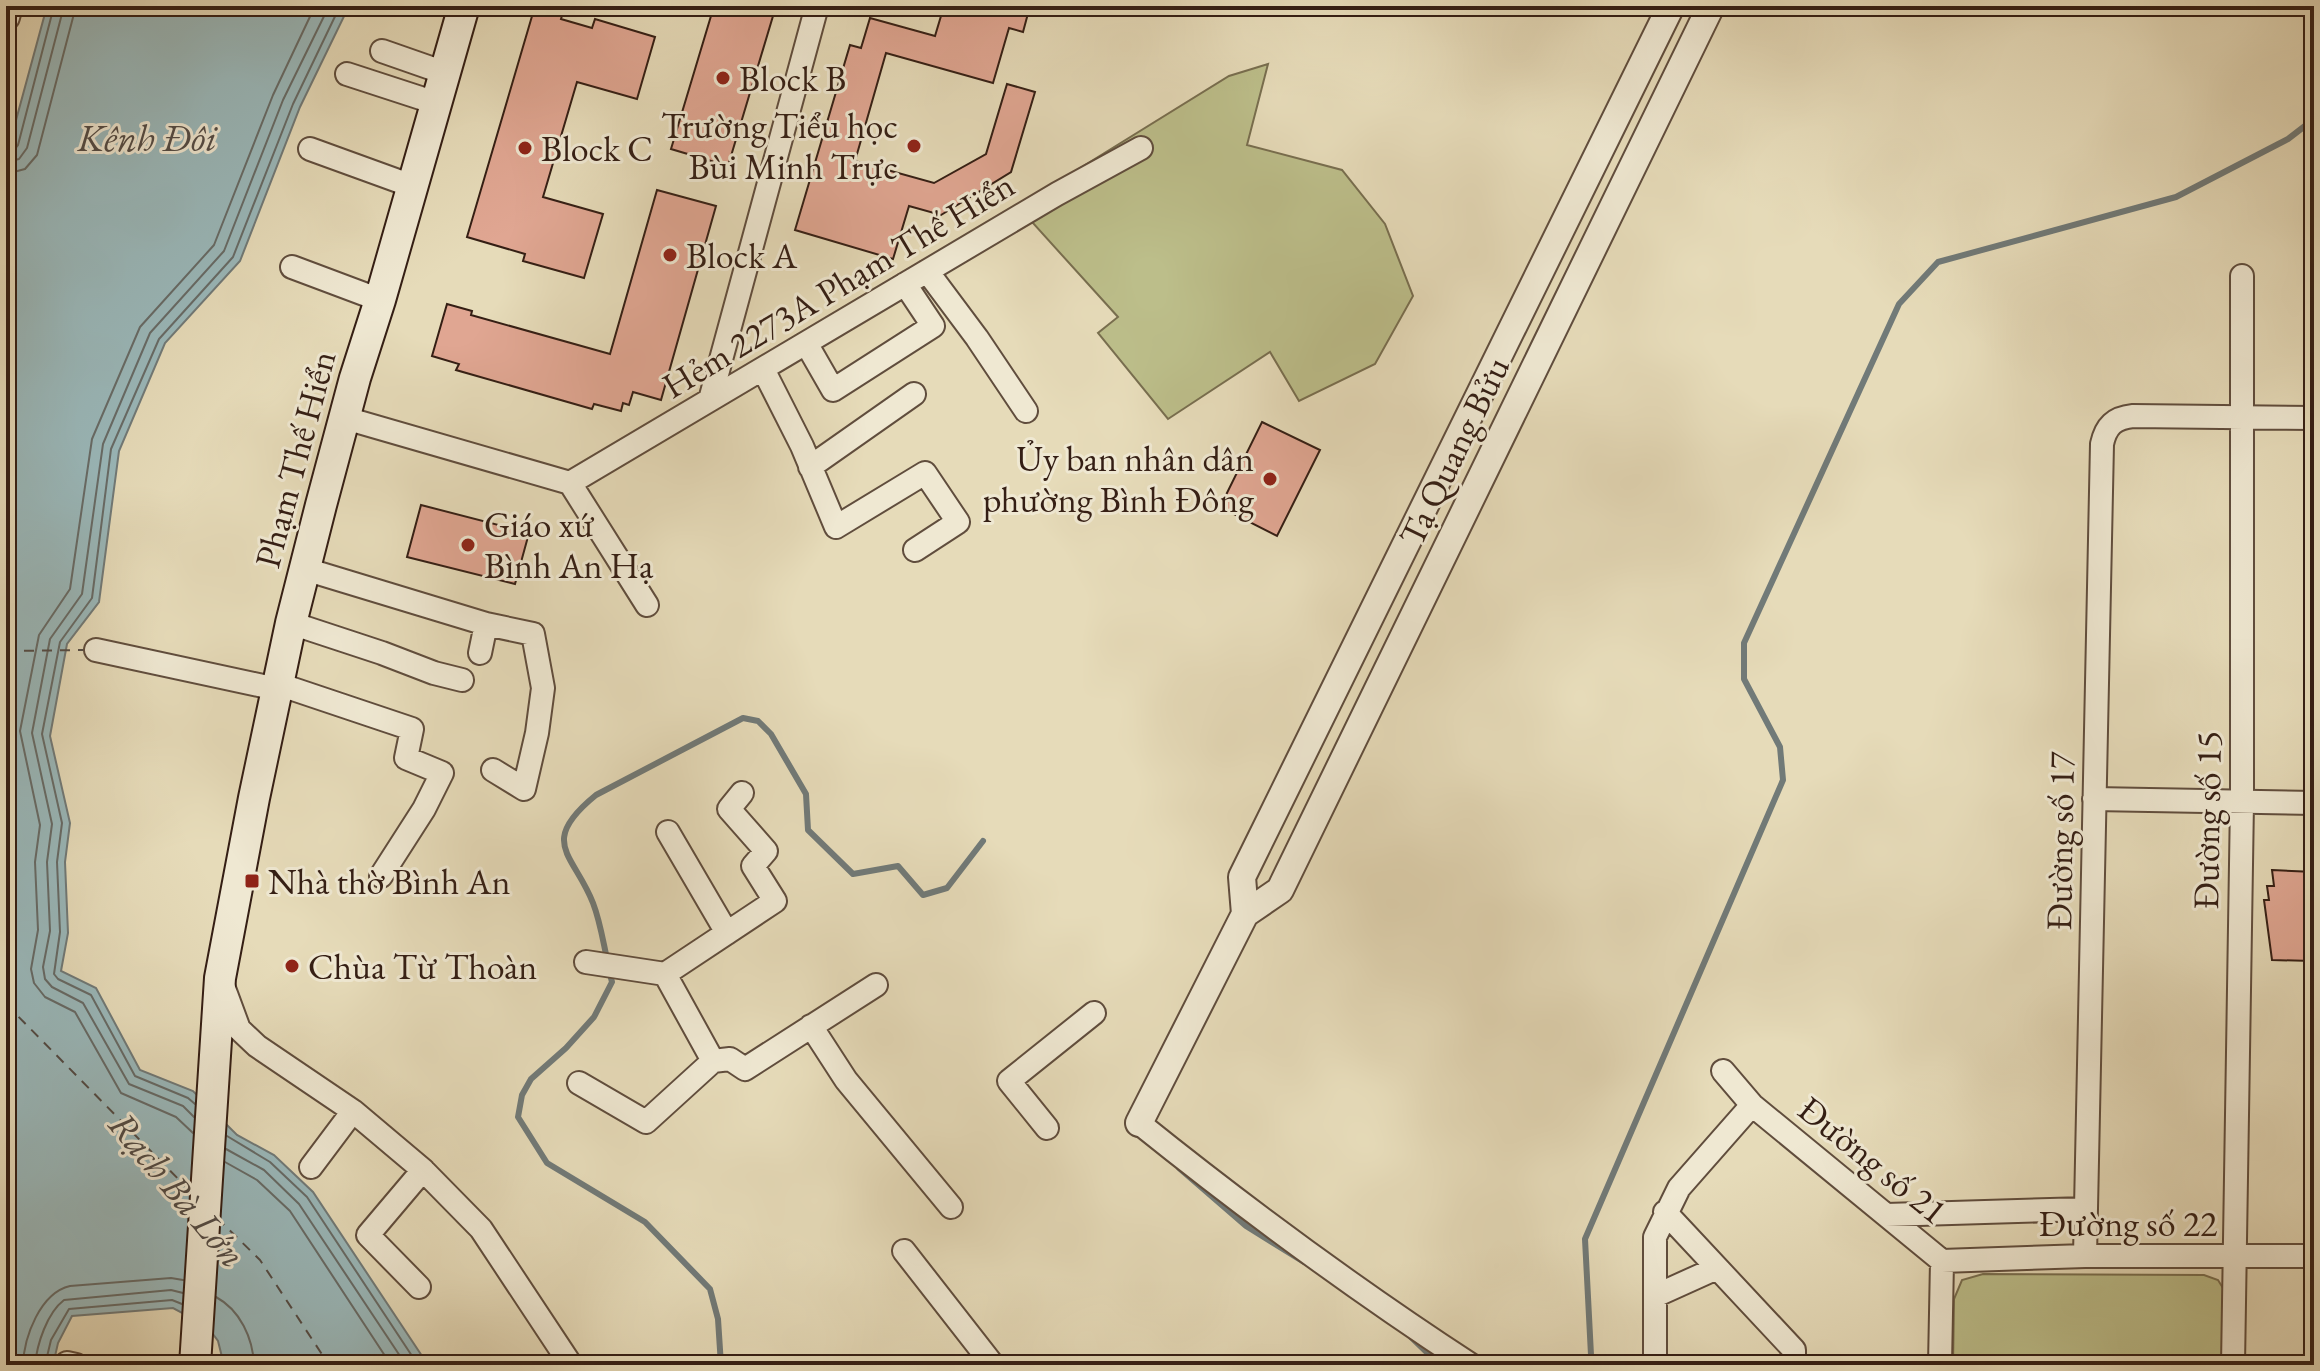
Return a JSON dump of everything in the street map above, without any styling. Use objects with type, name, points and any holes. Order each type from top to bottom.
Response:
[{"type":"main road","name":"Phạm Thế Hiển","points":[[220,978],[291,623],[345,418],[464,6]]},
{"type":"main road","points":[[195,1365],[220,978]]},
{"type":"street","points":[[6,17],[9,6]]},
{"type":"street","points":[[710,400],[817,6]]},
{"type":"street","name":"Tạ Quang Bửu","points":[[1245,914],[1242,877],[1671,6]]},
{"type":"street","name":"Tạ Quang Bửu","points":[[1139,1123],[1245,914],[1280,890],[1711,6]]},
{"type":"street","points":[[382,51],[445,73]]},
{"type":"street","points":[[347,74],[436,103]]},
{"type":"street","name":"Hẻm 2273A Phạm Thế Hiển","points":[[570,483],[1141,148]]},
{"type":"street","points":[[310,149],[412,186]]},
{"type":"street","points":[[292,267],[380,300]]},
{"type":"street","points":[[927,271],[1026,411]]},
{"type":"street","name":"Đường số 15","points":[[2233,1365],[2242,802],[2242,276]]},
{"type":"street","points":[[806,343],[833,390],[933,326],[905,284]]},
{"type":"street","points":[[763,369],[836,527],[925,473],[958,522],[915,550]]},
{"type":"street","points":[[810,467],[914,394]]},
{"type":"street","points":[[2241,417],[2314,418]]},
{"type":"street","name":"Đường số 17","points":[[2085,1256],[2102,444],[2106,429],[2118,418],[2241,417]]},
{"type":"street","points":[[345,418],[570,483],[647,605]]},
{"type":"street","points":[[1429,496],[1464,513]]},
{"type":"street","points":[[305,571],[486,624],[533,634],[543,688],[537,733],[524,789],[493,770]]},
{"type":"street","points":[[291,623],[462,680]]},
{"type":"street","points":[[480,653],[486,624]]},
{"type":"street","points":[[96,650],[278,686],[412,729],[406,758],[442,773],[424,809],[381,876]]},
{"type":"street","points":[[586,962],[665,974],[775,901],[753,866],[766,851],[729,809],[742,793]]},
{"type":"street","points":[[2094,799],[2314,803]]},
{"type":"street","points":[[668,832],[727,933]]},
{"type":"street","points":[[665,974],[713,1061]]},
{"type":"street","points":[[220,978],[239,1029],[257,1046],[353,1111],[423,1170],[481,1229],[571,1365]]},
{"type":"street","points":[[579,1083],[646,1122],[713,1061],[730,1059],[745,1069],[876,985]]},
{"type":"street","points":[[1047,1128],[1009,1081],[1094,1013]]},
{"type":"street","points":[[811,1026],[846,1080],[951,1207]]},
{"type":"street","name":"Đường số 21","points":[[1723,1071],[1752,1105],[1942,1261],[1940,1365]]},
{"type":"street","points":[[1655,1365],[1655,1237],[1679,1188],[1752,1105]]},
{"type":"street","points":[[311,1167],[353,1111]]},
{"type":"street","points":[[1139,1123],[1254,1215],[1377,1303],[1471,1365]]},
{"type":"street","points":[[419,1287],[368,1235],[423,1170]]},
{"type":"street","name":"Đường số 22","points":[[1886,1215],[2086,1209]]},
{"type":"street","points":[[1665,1212],[1794,1350],[1794,1365]]},
{"type":"street","points":[[904,1251],[993,1365]]},
{"type":"street","name":"Đường số 22","points":[[1942,1261],[2085,1256],[2314,1256]]},
{"type":"street","points":[[1655,1296],[1717,1268]]},
{"type":"green space","points":[[1268,64],[1247,145],[1342,170],[1385,224],[1413,296],[1375,364],[1299,401],[1270,352],[1168,419],[1098,333],[1118,317],[1032,222],[1035,196],[1229,76]]},
{"type":"green space","points":[[1983,1274],[2204,1275],[2218,1280],[2226,1293],[2226,1365],[1953,1365],[1954,1299],[1962,1280]]},
{"type":"water","name":"Kênh Đôi","points":[[47,6],[349,6],[300,107],[240,261],[165,343],[119,451],[99,602],[67,644],[50,736],[70,823],[65,862],[68,933],[61,971],[96,988],[140,1070],[193,1091],[237,1135],[274,1155],[313,1192],[428,1365],[224,1365],[218,1341],[207,1326],[173,1308],[72,1316],[58,1343],[53,1365],[6,1365],[6,157]]},
{"type":"building","name":"Block C","points":[[535,6],[565,6],[561,19],[592,28],[595,19],[655,37],[637,99],[577,82],[543,197],[603,214],[584,278],[523,261],[525,254],[467,237]]},
{"type":"building","name":"Block B","points":[[714,6],[776,6],[728,166],[671,149]]},
{"type":"building","points":[[944,6],[1030,6],[1023,32],[1009,28],[993,83],[886,53],[855,161],[934,183],[986,154],[1007,84],[1035,92],[1011,172],[941,215],[909,206],[893,259],[795,230],[850,45],[861,48],[870,18],[935,36]]},
{"type":"building","name":"Block A","points":[[657,190],[716,206],[661,400],[633,392],[629,405],[623,403],[621,411],[594,404],[592,409],[456,370],[459,364],[432,356],[447,304],[472,311],[471,315],[610,354]]},
{"type":"building","name":"Ủy ban nhân dân phường Bình Đông","points":[[1262,422],[1320,450],[1277,536],[1220,507]]},
{"type":"building","name":"Giáo xứ Bình An Hạ","points":[[421,505],[529,533],[515,584],[407,557]]},
{"type":"building","points":[[2272,870],[2314,872],[2309,934],[2314,934],[2312,961],[2272,960],[2264,900],[2269,900],[2267,886],[2274,886]]},
{"type":"waterway","points":[[1586,1365],[1591,1355],[1585,1239],[1783,780],[1780,747],[1744,679],[1744,643],[1899,304],[1938,262],[2176,197],[2288,139],[2314,119]]},
{"type":"waterway","points":[[607,959],[593,903],[565,849],[564,837],[568,825],[596,795],[743,718],[758,721],[771,734],[806,794],[808,830],[853,874],[898,866],[923,895],[947,888],[983,841]]},
{"type":"waterway","points":[[609,970],[612,982],[594,1017],[566,1048],[531,1079],[522,1095],[518,1117],[547,1163],[645,1222],[710,1289],[718,1319],[721,1365]]},
{"type":"waterway","points":[[1179,1168],[1246,1226],[1304,1262]]},
{"type":"waterway","points":[[1411,1337],[1440,1365]]},
{"type":"ferry route","points":[[6,651],[85,650]]},
{"type":"ferry route","points":[[6,1004],[193,1194]]},
{"type":"ferry route","points":[[217,1218],[260,1260],[329,1365]]},
{"type":"place","name":"Block B","points":[[723,78]]},
{"type":"place","name":"Trường Tiểu học Bùi Minh Trực","points":[[914,146]]},
{"type":"place","name":"Block C","points":[[525,148]]},
{"type":"place","name":"Block A","points":[[670,255]]},
{"type":"place","name":"Ủy ban nhân dân phường Bình Đông","points":[[1270,479]]},
{"type":"place","name":"Giáo xứ Bình An Hạ","points":[[468,545]]},
{"type":"place","name":"Nhà thờ Bình An","points":[[252,881]]},
{"type":"place","name":"Chùa Từ Thoàn","points":[[292,966]]},
{"type":"water label","name":"Rạch Bà Lớn","points":[[178,1189]]}]
